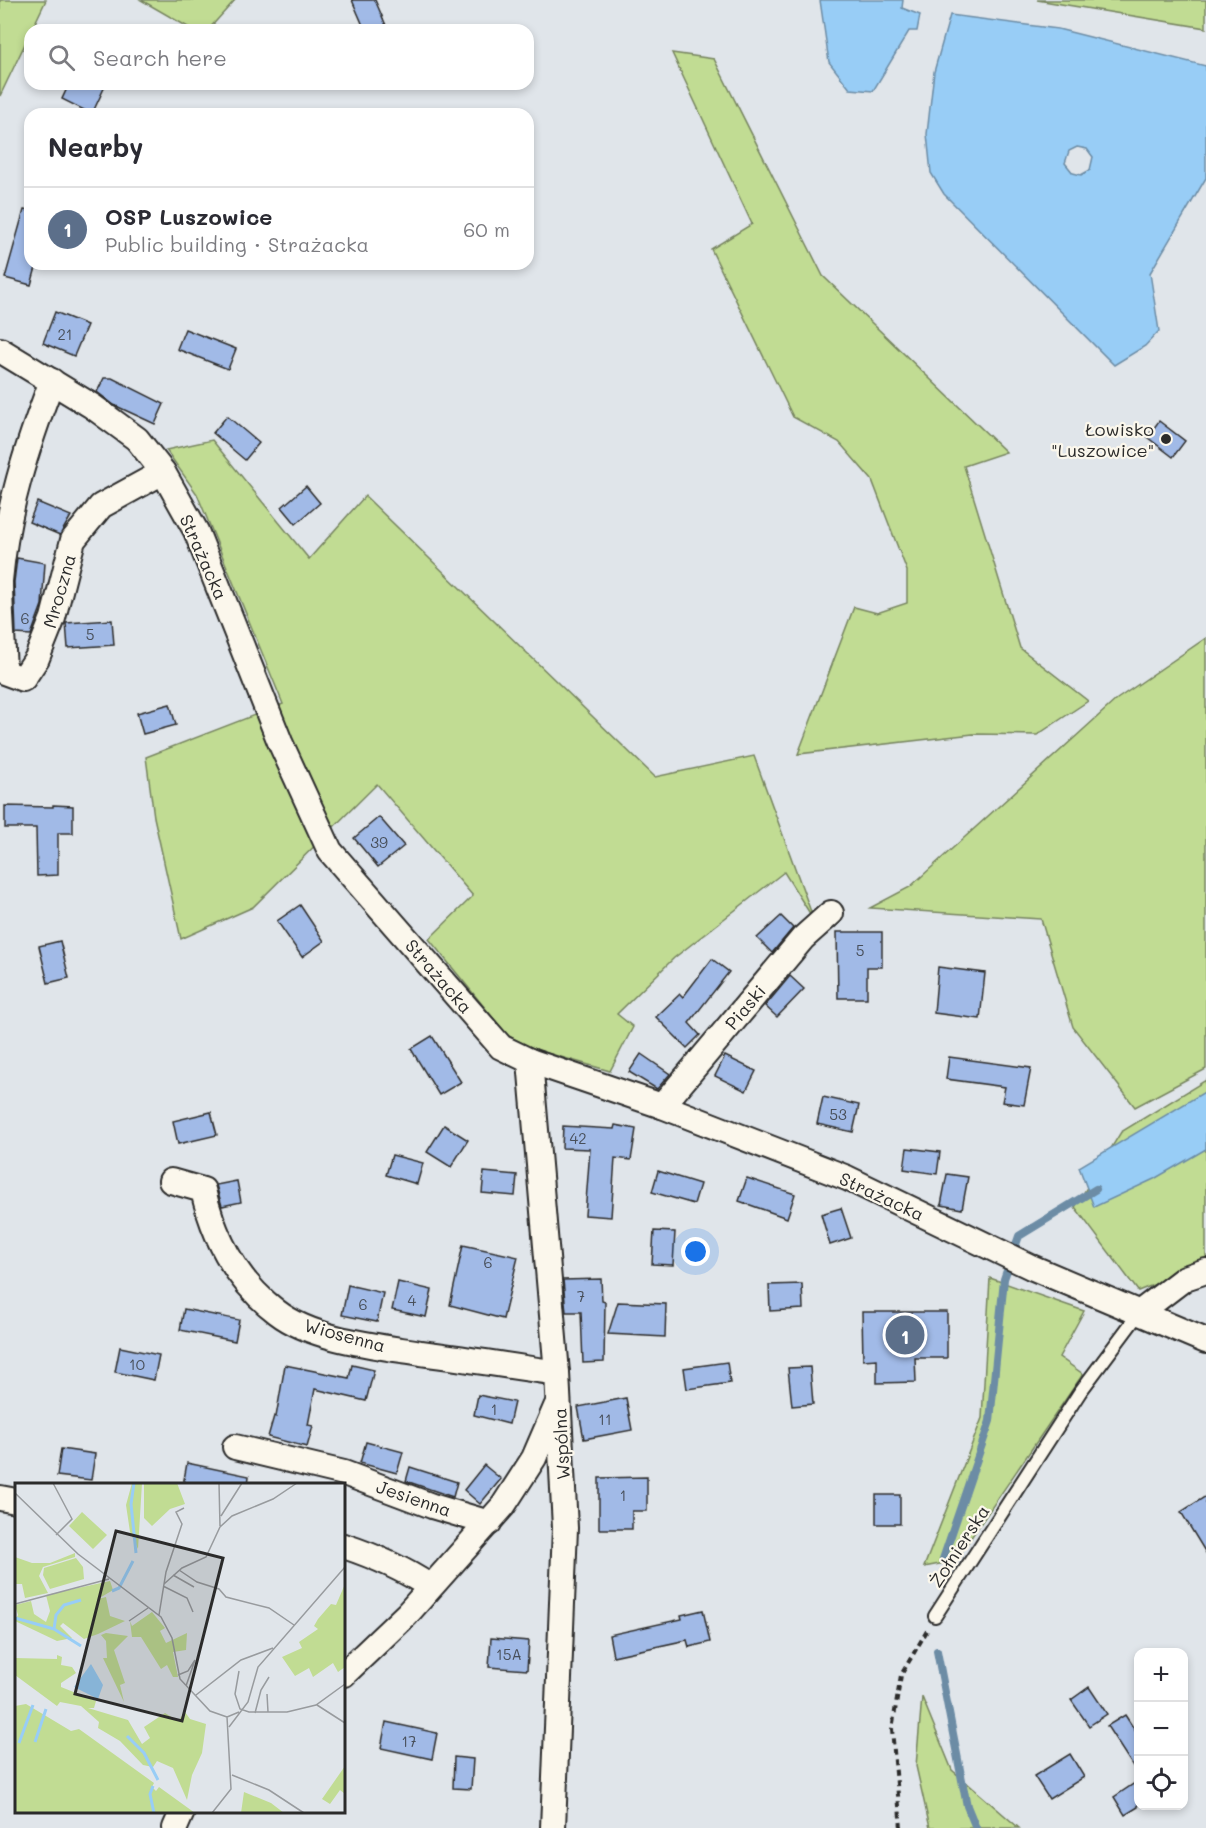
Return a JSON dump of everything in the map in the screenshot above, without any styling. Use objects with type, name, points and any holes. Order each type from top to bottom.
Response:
[{"type":"street","name":"Strażacka","points":[[0,350],[52,381],[136,439],[163,472],[195,531],[280,742],[330,851],[501,1047],[530,1061],[662,1106],[847,1178],[1032,1267],[1206,1341]]},
{"type":"street","name":"Mroczna","points":[[52,381],[33,428],[7,523],[0,583],[4,672],[23,679],[37,658],[52,618],[73,540],[100,506],[163,472]]},
{"type":"street","name":"Piaski","points":[[662,1106],[803,938],[831,913]]},
{"type":"street","name":"Wspólna","points":[[530,1061],[557,1372],[565,1528],[553,1828]]},
{"type":"street","name":"Wiosenna","points":[[171,1181],[203,1190],[210,1222],[220,1245],[252,1290],[278,1314],[315,1330],[363,1344],[557,1372]]},
{"type":"street","points":[[1139,1313],[1185,1278],[1206,1271]]},
{"type":"street","points":[[345,1673],[407,1614],[429,1586],[489,1523],[534,1458],[558,1402]]},
{"type":"street","name":"Jesienna","points":[[235,1447],[344,1473],[432,1506],[489,1523]]},
{"type":"street","points":[[0,1498],[15,1501]]},
{"type":"street","points":[[345,1546],[372,1555],[409,1573],[429,1586]]},
{"type":"street","points":[[175,1828],[182,1813]]},
{"type":"lane","name":"Żołnierska","points":[[936,1616],[1080,1392],[1139,1313]]},
{"type":"path","name":"Żołnierska","points":[[901,1828],[892,1729],[901,1675],[936,1616]]},
{"type":"green space","points":[[0,0],[46,0],[34,24],[24,24],[24,46],[0,96]]},
{"type":"green space","points":[[141,0],[235,0],[213,24],[183,24]]},
{"type":"green space","points":[[1037,0],[1206,0],[1206,28]]},
{"type":"green space","points":[[672,53],[714,59],[823,276],[1006,452],[964,466],[1020,648],[1088,701],[1037,735],[973,734],[798,754],[854,607],[877,613],[907,603],[907,571],[872,480],[839,442],[793,417],[711,249],[752,224]]},
{"type":"green space","points":[[212,440],[309,559],[365,496],[655,777],[754,756],[814,920],[784,872],[674,958],[617,1014],[633,1027],[610,1071],[533,1049],[507,1035],[429,939],[473,896],[377,784],[253,907],[181,939],[154,817],[146,757],[283,704],[197,494],[166,450]]},
{"type":"green space","points":[[1206,638],[1206,1069],[1135,1107],[1073,1027],[1041,919],[870,908],[910,887],[1117,699]]},
{"type":"green space","points":[[1206,1080],[1206,1264],[1138,1291],[1075,1207],[1121,1132]]},
{"type":"green space","points":[[990,1278],[1084,1311],[1059,1357],[1083,1374],[955,1561],[924,1567],[982,1418]]},
{"type":"green space","points":[[922,1697],[952,1770],[1019,1828],[930,1828],[916,1766]]},
{"type":"water","points":[[820,0],[903,0],[902,8],[920,15],[917,31],[909,31],[873,91],[850,89],[829,62]]},
{"type":"water","points":[[950,15],[1058,29],[1206,66],[1206,178],[1150,273],[1159,331],[1145,346],[1114,365],[944,194],[931,173],[927,134],[934,72]],"holes":[[[1077,147],[1087,149],[1093,157],[1090,170],[1081,175],[1073,173],[1065,163],[1069,151]]]},
{"type":"water","points":[[1206,1091],[1206,1149],[1154,1179],[1094,1207],[1079,1167]]},
{"type":"building","points":[[352,0],[375,0],[385,24],[362,24]]},
{"type":"building","points":[[66,90],[103,90],[95,108],[80,108],[62,99]]},
{"type":"building","points":[[24,210],[24,270],[35,270],[31,285],[5,278]]},
{"type":"building","points":[[55,312],[87,325],[74,356],[43,343]]},
{"type":"building","points":[[185,329],[236,349],[228,369],[177,349]]},
{"type":"building","points":[[104,378],[112,378],[164,404],[155,424],[114,405],[97,392]]},
{"type":"building","points":[[227,416],[259,443],[245,460],[213,433]]},
{"type":"building","name":"Łowisko \"Luszowice\"","points":[[1159,421],[1185,441],[1173,457],[1147,437]]},
{"type":"building","points":[[306,486],[320,503],[296,524],[282,507]]},
{"type":"building","points":[[37,502],[71,516],[60,535],[29,522]]},
{"type":"building","points":[[17,558],[45,563],[42,605],[31,635],[16,634],[14,582]]},
{"type":"building","points":[[112,620],[114,645],[68,648],[66,623]]},
{"type":"building","points":[[170,704],[176,725],[143,734],[137,713]]},
{"type":"building","points":[[53,805],[73,806],[73,833],[58,833],[58,875],[37,876],[36,828],[5,828],[5,806],[53,807]]},
{"type":"building","points":[[379,817],[404,846],[378,867],[354,838]]},
{"type":"building","points":[[300,905],[324,941],[302,957],[277,921]]},
{"type":"building","points":[[781,916],[793,928],[772,953],[757,938]]},
{"type":"building","points":[[837,932],[882,932],[882,967],[867,967],[867,998],[838,998]]},
{"type":"building","points":[[60,941],[69,978],[48,983],[39,946]]},
{"type":"building","points":[[712,959],[729,972],[689,1023],[700,1035],[687,1048],[656,1017],[680,994],[683,997]]},
{"type":"building","points":[[938,967],[985,973],[980,1019],[934,1013]]},
{"type":"building","points":[[790,976],[804,989],[777,1017],[765,1006]]},
{"type":"building","points":[[432,1036],[461,1082],[439,1095],[411,1049]]},
{"type":"building","points":[[641,1054],[670,1074],[657,1089],[629,1072]]},
{"type":"building","points":[[725,1056],[756,1071],[746,1091],[715,1076]]},
{"type":"building","points":[[949,1057],[1031,1068],[1024,1105],[1002,1102],[1005,1087],[946,1079]]},
{"type":"building","points":[[823,1097],[859,1105],[853,1132],[817,1124]]},
{"type":"building","points":[[211,1112],[217,1135],[178,1144],[173,1121]]},
{"type":"building","points":[[444,1125],[468,1140],[451,1167],[427,1152]]},
{"type":"building","points":[[615,1125],[636,1129],[631,1160],[615,1158],[611,1217],[585,1215],[590,1149],[562,1148],[563,1126],[614,1129]]},
{"type":"building","points":[[907,1148],[940,1152],[937,1174],[904,1169]]},
{"type":"building","points":[[392,1155],[423,1163],[417,1184],[386,1175]]},
{"type":"building","points":[[658,1171],[700,1184],[694,1204],[652,1192]]},
{"type":"building","points":[[484,1172],[517,1175],[515,1196],[482,1193]]},
{"type":"building","points":[[947,1174],[968,1177],[962,1209],[941,1205]]},
{"type":"building","points":[[747,1178],[795,1194],[787,1218],[739,1201]]},
{"type":"building","points":[[237,1181],[241,1202],[222,1206],[216,1185]]},
{"type":"building","points":[[841,1208],[851,1238],[830,1245],[821,1214]]},
{"type":"building","points":[[654,1231],[675,1232],[673,1265],[652,1264]]},
{"type":"building","points":[[463,1245],[518,1257],[503,1319],[450,1305]]},
{"type":"building","points":[[601,1279],[602,1301],[605,1302],[604,1362],[583,1363],[581,1312],[566,1312],[563,1280]]},
{"type":"building","points":[[398,1282],[432,1290],[426,1317],[392,1310]]},
{"type":"building","points":[[802,1284],[803,1309],[770,1311],[769,1285]]},
{"type":"building","points":[[348,1285],[383,1293],[377,1322],[342,1315]]},
{"type":"building","points":[[618,1302],[666,1304],[665,1337],[608,1334]]},
{"type":"building","points":[[184,1309],[239,1320],[235,1341],[180,1330]]},
{"type":"building","points":[[862,1312],[947,1312],[947,1358],[915,1358],[916,1382],[877,1383],[877,1359],[863,1360]]},
{"type":"building","points":[[120,1347],[159,1355],[154,1380],[115,1372]]},
{"type":"building","points":[[727,1362],[730,1383],[687,1389],[684,1368]]},
{"type":"building","points":[[285,1365],[349,1378],[352,1365],[374,1370],[366,1401],[315,1389],[308,1425],[313,1426],[307,1447],[268,1437],[274,1416],[276,1417]]},
{"type":"building","points":[[810,1367],[813,1404],[792,1406],[788,1368]]},
{"type":"building","points":[[478,1395],[514,1402],[509,1424],[474,1415]]},
{"type":"building","points":[[626,1398],[632,1430],[584,1439],[578,1407]]},
{"type":"building","points":[[366,1442],[403,1452],[397,1473],[360,1463]]},
{"type":"building","points":[[61,1449],[95,1454],[91,1480],[57,1476]]},
{"type":"building","points":[[187,1463],[249,1476],[248,1483],[183,1483]]},
{"type":"building","points":[[484,1465],[501,1479],[480,1504],[464,1490]]},
{"type":"building","points":[[410,1467],[457,1482],[453,1497],[406,1481]]},
{"type":"building","points":[[647,1477],[647,1511],[632,1511],[632,1529],[599,1529],[599,1478]]},
{"type":"building","points":[[876,1495],[900,1495],[900,1524],[876,1524]]},
{"type":"building","points":[[1206,1496],[1206,1553],[1181,1512]]},
{"type":"building","points":[[703,1610],[710,1642],[689,1647],[687,1640],[613,1656],[609,1635],[682,1619],[681,1615]]},
{"type":"building","points":[[491,1638],[529,1641],[527,1670],[489,1667]]},
{"type":"building","points":[[1089,1687],[1107,1714],[1089,1726],[1071,1700]]},
{"type":"building","points":[[1125,1715],[1134,1729],[1134,1768],[1107,1726]]},
{"type":"building","points":[[386,1722],[437,1733],[432,1759],[381,1748]]},
{"type":"building","points":[[1070,1754],[1084,1777],[1049,1799],[1034,1776]]},
{"type":"building","points":[[454,1757],[473,1759],[471,1789],[453,1788]]},
{"type":"building","points":[[1134,1784],[1134,1809],[1125,1815],[1114,1797]]},
{"type":"waterway","points":[[943,1559],[990,1421],[1004,1279],[1019,1236],[1096,1189]]},
{"type":"waterway","points":[[937,1651],[967,1806],[976,1828]]},
{"type":"place","name":"Łowisko \"Luszowice\"","points":[[1166,439]]},
{"type":"place","name":"OSP Luszowice","points":[[905,1335]]}]
